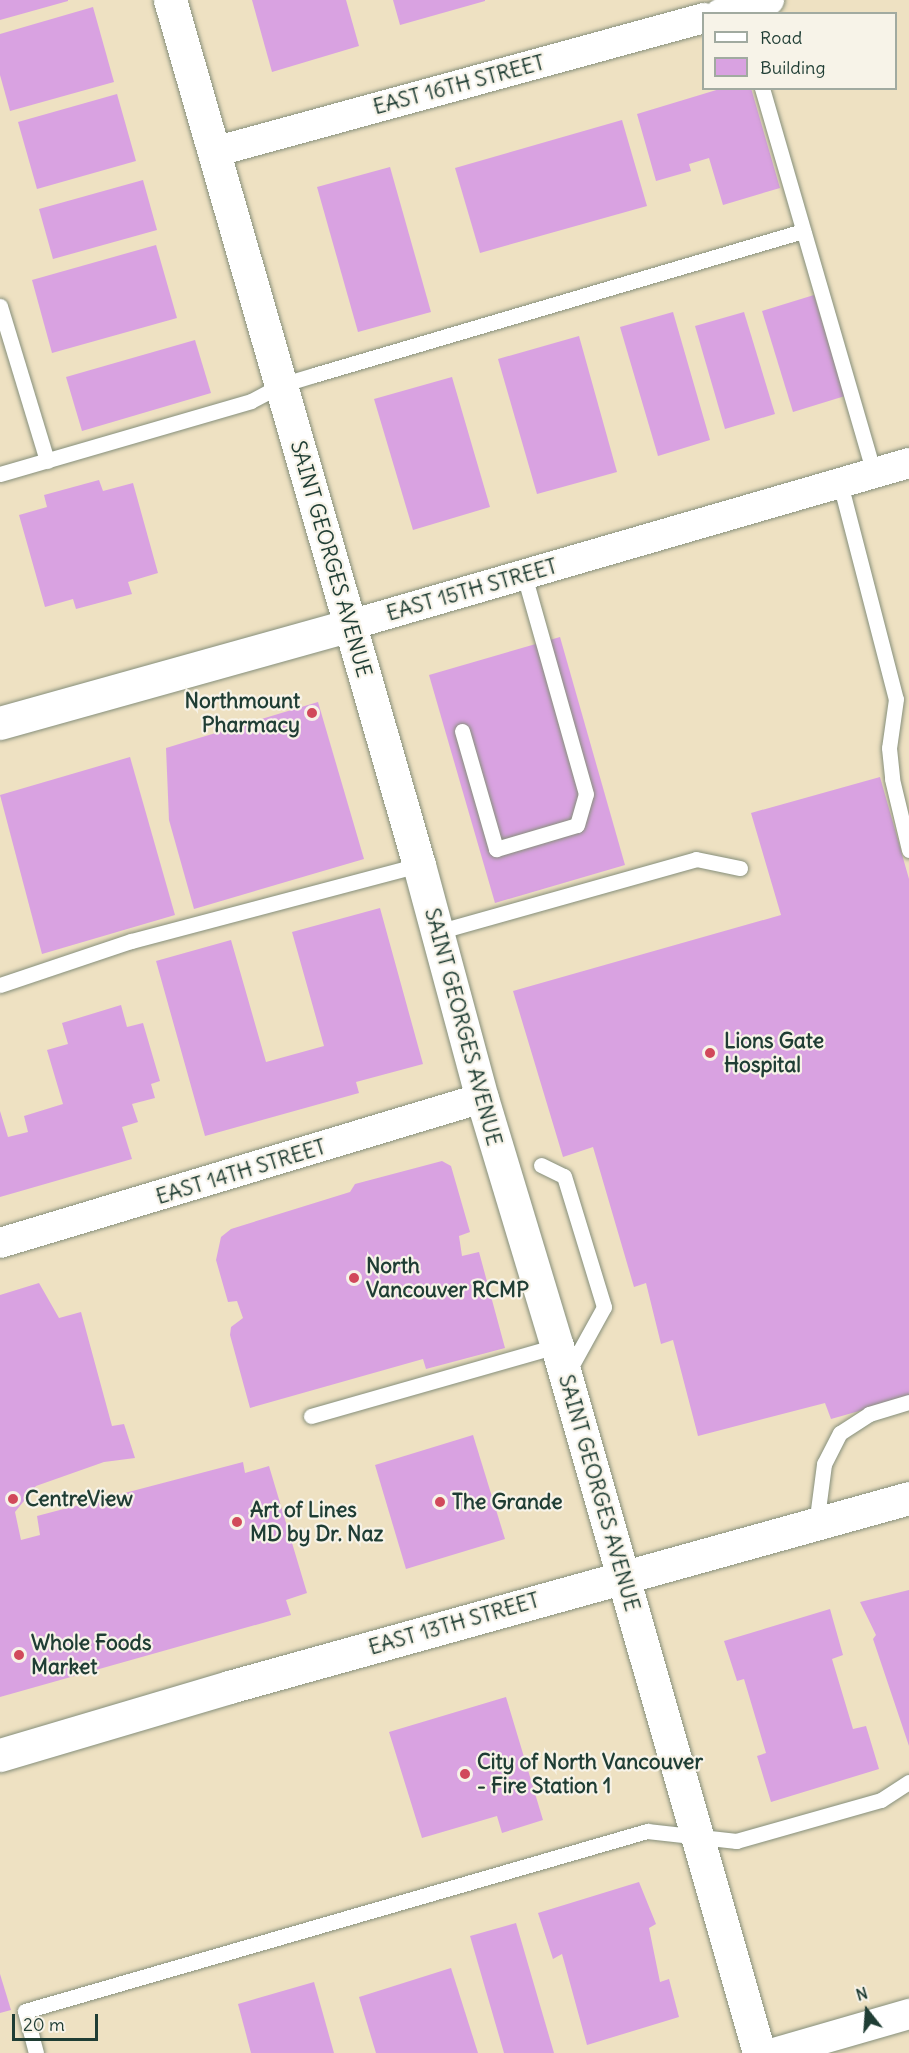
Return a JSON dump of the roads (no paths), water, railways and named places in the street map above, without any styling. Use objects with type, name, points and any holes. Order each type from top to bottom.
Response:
[{"type":"street","name":"SAINT GEORGES AVENUE","points":[[170,0],[419,865],[482,1098],[562,1361],[695,1837],[759,2053]]},
{"type":"street","points":[[733,12],[769,0]]},
{"type":"street","name":"EAST 16TH STREET","points":[[214,152],[702,19]]},
{"type":"street","name":"EAST 15TH STREET","points":[[0,723],[350,625],[909,463]]},
{"type":"street","name":"EAST 14TH STREET","points":[[0,1244],[482,1098]]},
{"type":"street","name":"EAST 13TH STREET","points":[[0,1755],[909,1498]]},
{"type":"street","points":[[774,2053],[909,2014]]},
{"type":"lane","points":[[763,90],[874,473]]},
{"type":"lane","points":[[0,474],[251,401],[281,386],[803,231]]},
{"type":"lane","points":[[0,306],[47,461]]},
{"type":"lane","points":[[840,483],[896,699],[891,724],[892,779],[909,850]]},
{"type":"lane","points":[[462,731],[496,849],[577,825],[586,794],[524,575]]},
{"type":"lane","points":[[437,932],[696,859],[740,868]]},
{"type":"lane","points":[[0,985],[131,941],[419,865]]},
{"type":"lane","points":[[310,1416],[562,1361],[604,1308],[564,1176],[541,1165]]},
{"type":"lane","points":[[816,1525],[824,1464],[840,1433],[869,1414],[909,1402]]},
{"type":"lane","points":[[36,2053],[25,2011],[647,1831],[736,1841],[880,1800],[909,1782]]},
{"type":"place","name":"Northmount Pharmacy","points":[[312,713]]},
{"type":"place","name":"Lions Gate Hospital","points":[[710,1053]]},
{"type":"place","name":"North Vancouver RCMP","points":[[354,1278]]},
{"type":"place","name":"CentreView","points":[[13,1499]]},
{"type":"place","name":"The Grande","points":[[440,1502]]},
{"type":"place","name":"Art of Lines MD by Dr. Naz","points":[[237,1522]]},
{"type":"place","name":"Whole Foods Market","points":[[19,1655]]},
{"type":"place","name":"City of North Vancouver - Fire Station 1","points":[[465,1774]]}]
